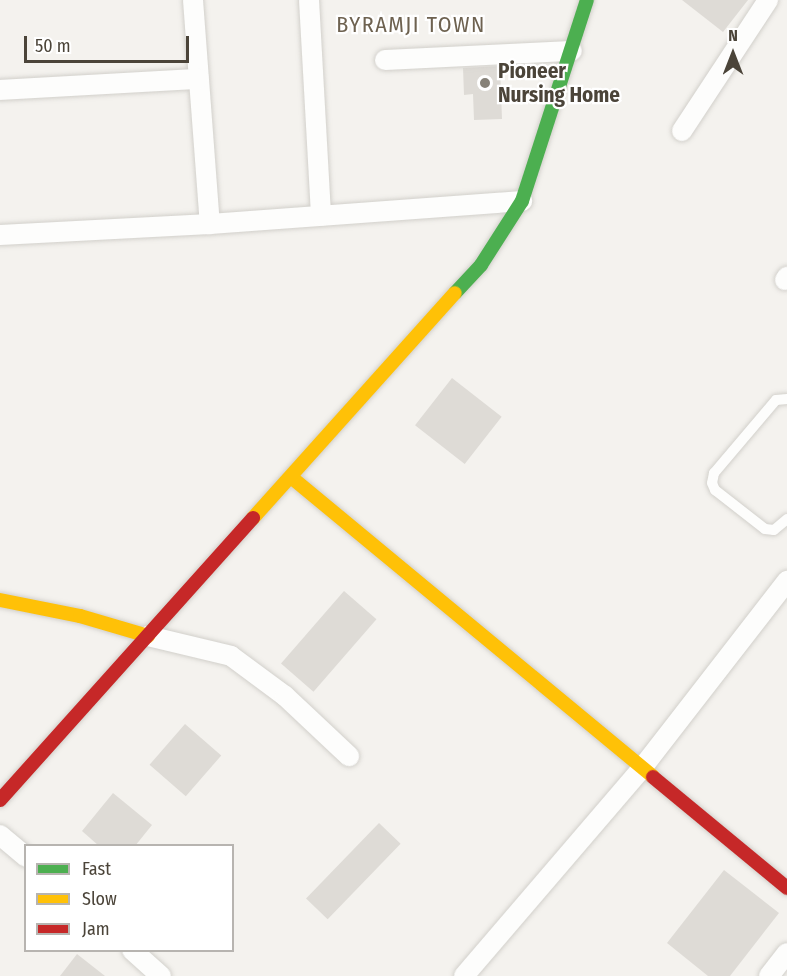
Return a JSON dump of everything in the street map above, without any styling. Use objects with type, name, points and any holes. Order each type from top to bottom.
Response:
[{"type":"main road","points":[[0,800],[481,265],[522,201],[587,0]]},
{"type":"main road","points":[[291,477],[787,888]]},
{"type":"main road","points":[[0,600],[80,616],[148,636]]},
{"type":"street","points":[[193,0],[210,224]]},
{"type":"street","points":[[309,0],[321,216]]},
{"type":"street","points":[[682,131],[768,0]]},
{"type":"street","points":[[385,60],[572,51]]},
{"type":"street","points":[[0,90],[199,79]]},
{"type":"street","points":[[0,235],[210,224],[522,201]]},
{"type":"street","points":[[464,976],[642,768],[787,581]]},
{"type":"street","points":[[148,636],[231,656],[285,696],[349,756]]},
{"type":"street","points":[[0,835],[24,855]]},
{"type":"street","points":[[133,952],[161,976]]},
{"type":"street","points":[[769,976],[787,953]]},
{"type":"lane","points":[[787,399],[776,400],[714,473],[712,483],[716,490],[765,529],[774,530],[787,519]]},
{"type":"building","points":[[682,0],[748,0],[723,32]]},
{"type":"building","points":[[500,66],[502,119],[474,120],[473,94],[464,95],[463,68]]},
{"type":"building","points":[[452,378],[502,417],[465,464],[415,425]]},
{"type":"building","points":[[344,591],[376,619],[313,692],[281,663]]},
{"type":"building","points":[[185,724],[221,755],[186,796],[150,765]]},
{"type":"building","points":[[113,793],[152,825],[137,844],[97,844],[82,831]]},
{"type":"building","points":[[379,823],[401,844],[328,919],[306,899]]},
{"type":"building","points":[[724,870],[779,913],[730,976],[708,976],[667,943]]},
{"type":"building","points":[[77,954],[105,976],[60,976]]},
{"type":"traffic: fast","points":[[455,293],[481,265],[522,201],[587,0]]},
{"type":"traffic: slow","points":[[253,518],[455,293]]},
{"type":"traffic: slow","points":[[291,477],[653,777]]},
{"type":"traffic: slow","points":[[0,600],[80,616],[148,636]]},
{"type":"traffic: jam","points":[[0,800],[253,518]]},
{"type":"traffic: jam","points":[[653,777],[787,888]]},
{"type":"place","name":"Pioneer Nursing Home","points":[[485,83]]},
{"type":"district","name":"BYRAMJI TOWN","points":[[411,25]]}]
